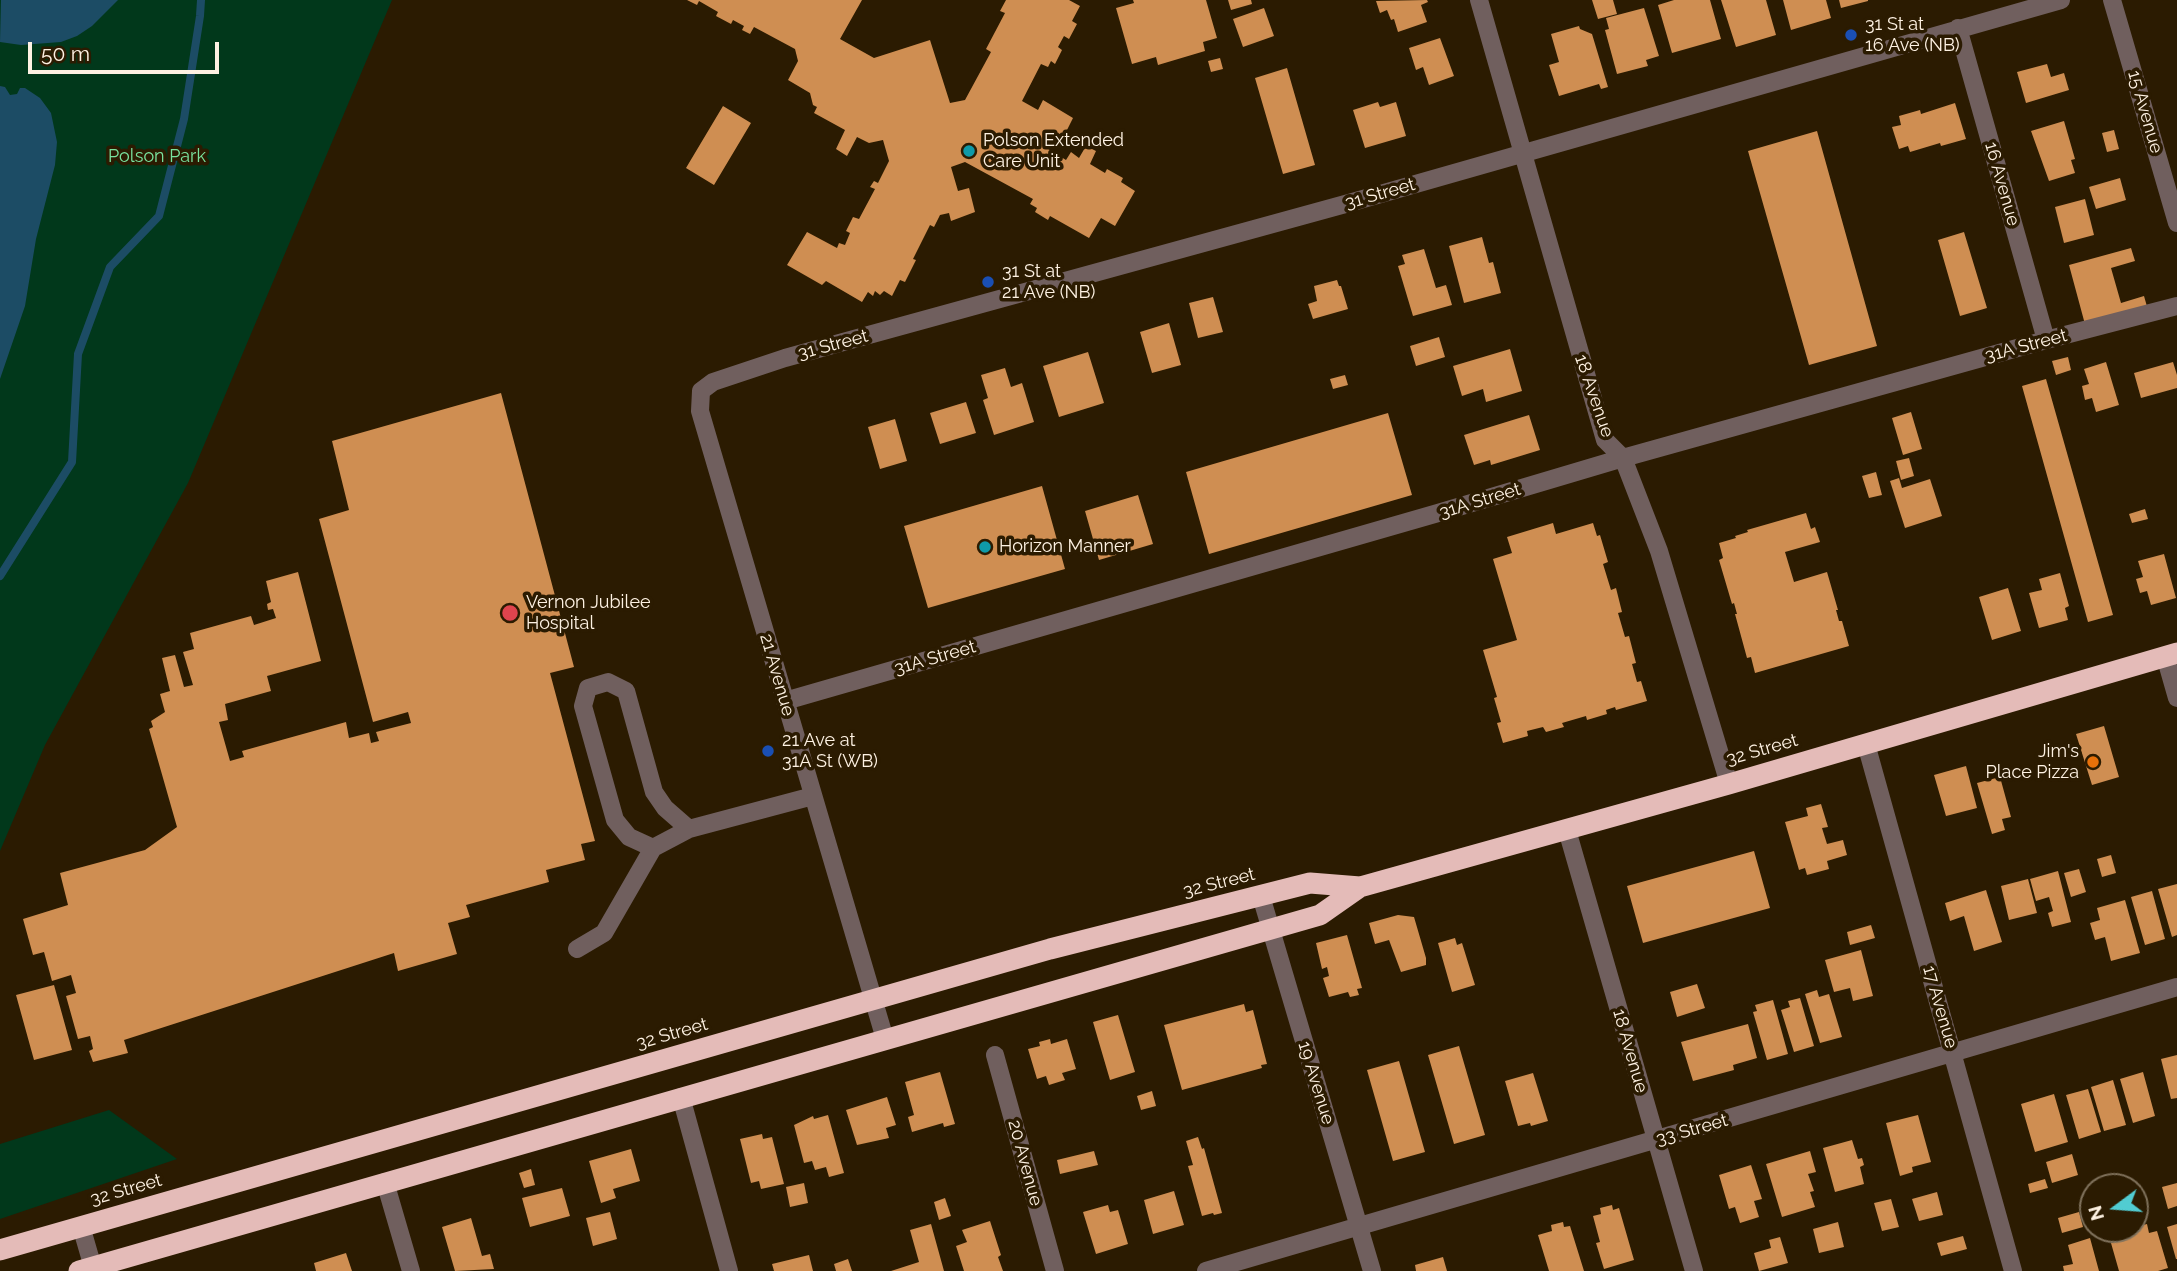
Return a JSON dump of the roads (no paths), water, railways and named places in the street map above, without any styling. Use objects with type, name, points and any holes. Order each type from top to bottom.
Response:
[{"type":"highway","name":"32 Street","points":[[89,1270],[385,1182],[1320,915],[1360,887],[1729,784],[2171,654]]},
{"type":"highway","name":"32 Street","points":[[0,1250],[1050,949],[1310,883],[1360,887]]},
{"type":"street","name":"18 Avenue","points":[[1479,0],[1605,440],[1623,458],[1659,551],[1729,784]]},
{"type":"street","name":"31 Street","points":[[701,391],[713,382],[785,358],[2061,0]]},
{"type":"street","name":"15 Avenue","points":[[2112,0],[2176,216]]},
{"type":"street","name":"16 Avenue","points":[[1958,28],[2046,340]]},
{"type":"street","name":"31A Street","points":[[785,701],[1623,458],[2177,306]]},
{"type":"street","name":"21 Avenue","points":[[701,391],[700,411],[885,1039]]},
{"type":"street","points":[[2171,654],[2177,698]]},
{"type":"street","points":[[653,848],[629,837],[615,820],[583,706],[588,688],[608,682],[626,691],[654,792],[665,808],[689,829]]},
{"type":"street","name":"17 Avenue","points":[[1866,744],[2013,1271]]},
{"type":"street","points":[[577,949],[604,933],[653,848],[689,829],[813,796]]},
{"type":"street","name":"18 Avenue","points":[[1567,830],[1694,1271]]},
{"type":"street","name":"19 Avenue","points":[[1261,896],[1372,1271]]},
{"type":"street","name":"33 Street","points":[[1206,1271],[2177,987]]},
{"type":"street","name":"20 Avenue","points":[[995,1055],[1055,1271]]},
{"type":"street","points":[[681,1097],[729,1271]]},
{"type":"street","points":[[385,1182],[411,1271]]},
{"type":"street","points":[[81,1226],[89,1270]]},
{"type":"water","points":[[1,0],[118,0],[92,26],[77,36],[61,42],[21,45],[0,42]]},
{"type":"water","points":[[0,86],[5,87],[10,95],[17,94],[20,88],[25,88],[40,98],[51,113],[57,142],[55,165],[36,239],[25,306],[0,379]]},
{"type":"waterway","points":[[0,576],[72,462],[78,354],[110,267],[159,216],[184,119],[201,0]]},
{"type":"place","name":"31 St at 16 Ave (NB)","points":[[1851,35]]},
{"type":"place","name":"Polson Extended Care Unit","points":[[969,151]]},
{"type":"place","name":"31 St at 21 Ave (NB)","points":[[988,282]]},
{"type":"place","name":"Horizon Manner","points":[[985,547]]},
{"type":"place","name":"Vernon Jubilee Hospital","points":[[510,613]]},
{"type":"place","name":"21 Ave at 31A St (WB)","points":[[768,751]]},
{"type":"place","name":"Jim's Place Pizza","points":[[2093,762]]},
{"type":"park label","name":"Polson Park","points":[[157,157]]}]
